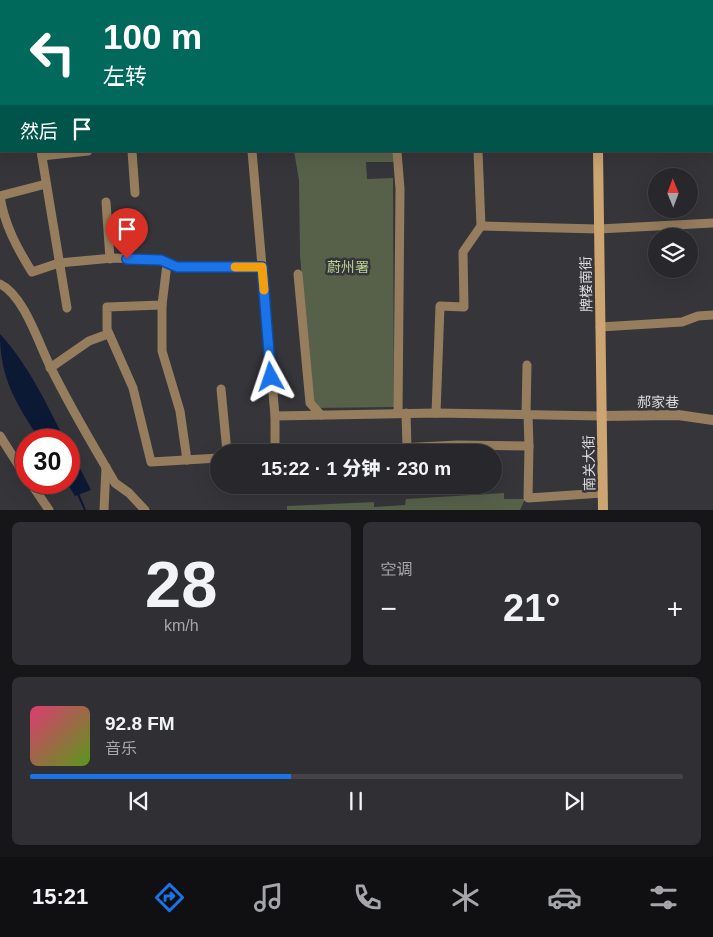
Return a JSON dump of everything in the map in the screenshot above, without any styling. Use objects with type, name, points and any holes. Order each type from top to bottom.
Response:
[{"type":"main road","name":"牌楼南街","points":[[598,152],[602,416]]},
{"type":"main road","name":"南关大街","points":[[602,416],[603,510]]},
{"type":"street","points":[[67,308],[59,263],[59,250],[41,154],[72,152]]},
{"type":"street","points":[[132,152],[135,193]]},
{"type":"street","points":[[252,152],[275,416],[275,444]]},
{"type":"street","points":[[397,152],[400,189],[402,413],[406,444]]},
{"type":"street","points":[[436,413],[440,306],[464,307],[462,252],[481,226],[478,152]]},
{"type":"street","points":[[46,184],[0,196],[7,224],[16,245],[32,272],[59,263],[110,259],[161,260],[177,267],[262,267]]},
{"type":"street","points":[[106,202],[110,259]]},
{"type":"street","points":[[481,226],[599,229],[713,223]]},
{"type":"street","points":[[167,264],[162,305],[162,351],[180,411],[187,460]]},
{"type":"street","points":[[298,274],[310,403],[321,415]]},
{"type":"street","points":[[0,284],[9,288],[35,329],[50,368],[115,483],[130,493],[145,510]]},
{"type":"street","points":[[162,305],[107,307],[108,334],[133,388],[151,462],[210,459]]},
{"type":"street","points":[[600,327],[682,322],[698,316],[713,315]]},
{"type":"street","points":[[50,368],[89,341],[108,334]]},
{"type":"street","points":[[527,365],[528,498],[603,493]]},
{"type":"street","points":[[221,389],[226,444]]},
{"type":"street","points":[[275,416],[402,413],[602,416]]},
{"type":"street","name":"郝家巷","points":[[602,416],[678,415],[713,420]]},
{"type":"street","points":[[0,436],[15,460]]},
{"type":"street","points":[[502,446],[529,446]]},
{"type":"street","points":[[104,510],[106,467]]},
{"type":"street","points":[[38,494],[49,510]]},
{"type":"green space","name":"蔚州署","points":[[294,152],[393,152],[394,162],[366,162],[367,179],[393,178],[394,407],[313,408],[300,255],[299,180]]},
{"type":"green space","points":[[504,493],[504,499],[525,499],[520,510],[287,510],[287,506],[374,502],[374,507],[405,505],[406,499]]},
{"type":"water","points":[[0,334],[28,371],[59,429],[33,429],[17,402],[6,378]]},
{"type":"water","points":[[80,468],[91,490],[75,496],[74,494],[80,494]]},
{"type":"waterway","points":[[78,494],[85,510]]},
{"type":"slow traffic","points":[[235,267],[262,267],[264,290]]},
{"type":"route","points":[[127,259],[161,260],[177,267],[262,267],[271,377]]}]
